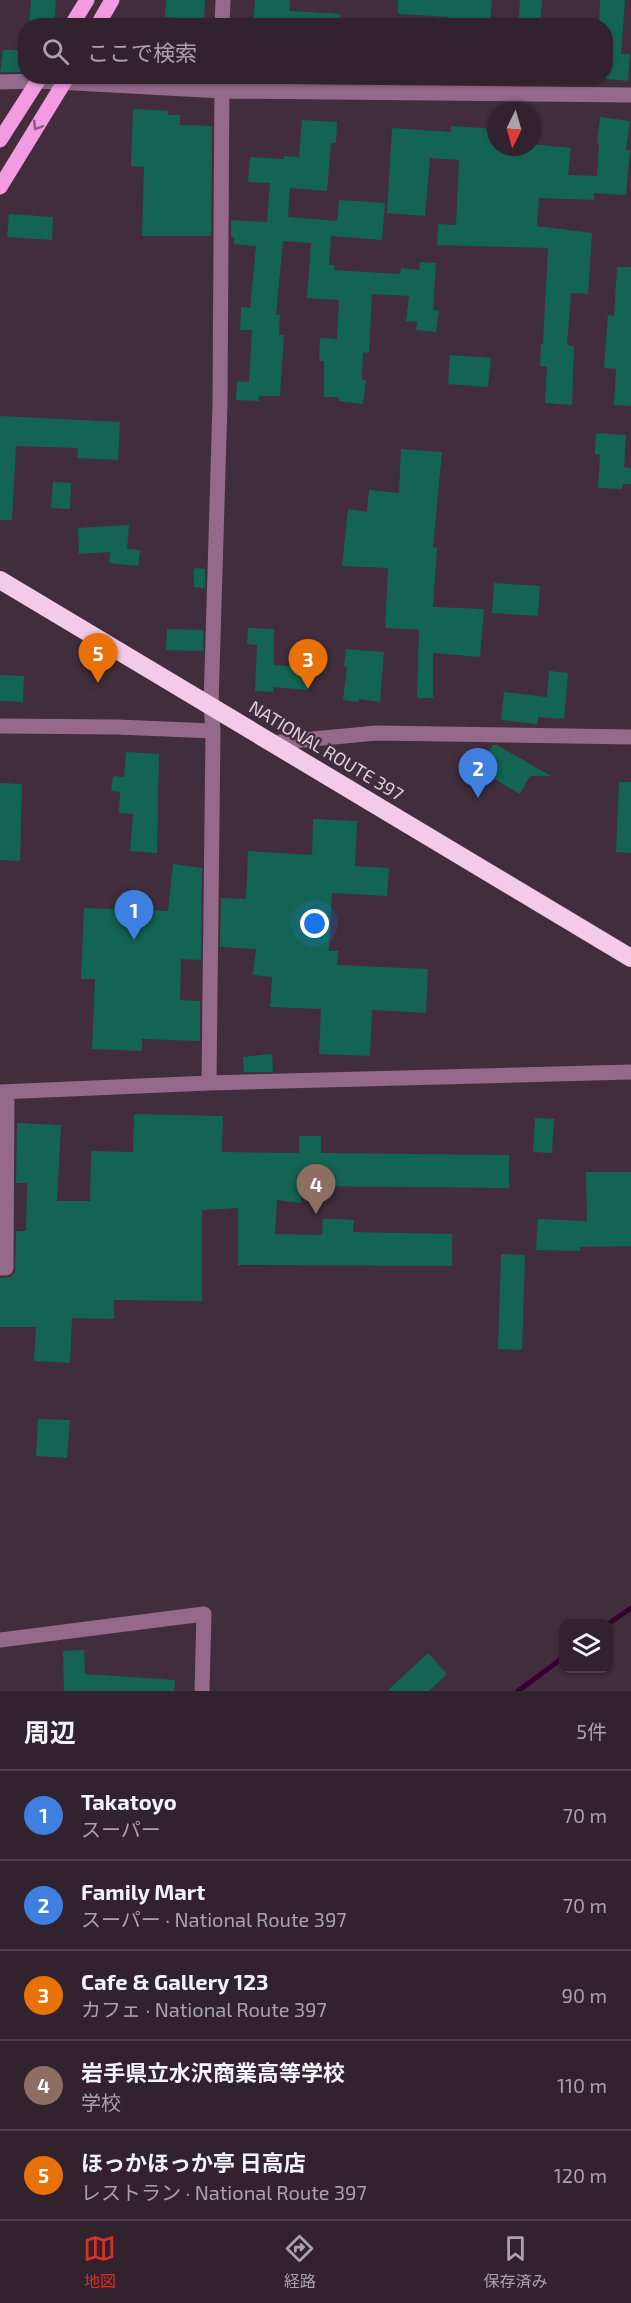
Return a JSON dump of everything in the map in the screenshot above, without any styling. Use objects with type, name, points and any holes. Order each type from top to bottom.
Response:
[{"type":"highway","name":"NATIONAL ROUTE 397","points":[[0,580],[631,958]]},
{"type":"main road","points":[[76,18],[87,0]]},
{"type":"main road","points":[[102,18],[112,0]]},
{"type":"main road","points":[[0,140],[36,84]]},
{"type":"main road","points":[[0,187],[64,84]]},
{"type":"street","points":[[222,0],[222,18]]},
{"type":"street","points":[[0,82],[18,81]]},
{"type":"street","points":[[209,1083],[213,731],[211,705],[220,404],[222,84],[631,95]]},
{"type":"street","points":[[0,726],[213,731]]},
{"type":"street","points":[[271,743],[376,733],[631,737]]},
{"type":"street","points":[[0,1268],[6,1268],[4,1092],[209,1083],[631,1072]]},
{"type":"street","points":[[0,1640],[204,1614],[202,1691]]},
{"type":"building","points":[[31,0],[56,0],[55,18],[30,18]]},
{"type":"building","points":[[166,0],[205,0],[204,18],[165,17]]},
{"type":"building","points":[[255,0],[290,0],[289,11],[340,14],[340,18],[254,18]]},
{"type":"building","points":[[398,0],[492,0],[490,18],[449,18],[398,14]]},
{"type":"building","points":[[520,0],[542,0],[541,18],[519,18]]},
{"type":"building","points":[[600,0],[625,0],[621,54],[630,54],[628,81],[613,80],[613,18],[599,18]]},
{"type":"building","points":[[3,50],[18,50],[18,72],[0,72]]},
{"type":"building","points":[[133,109],[169,111],[168,115],[180,115],[180,125],[212,126],[211,236],[142,236],[144,167],[131,166]]},
{"type":"building","points":[[600,117],[630,121],[626,150],[630,150],[626,195],[594,193],[594,200],[539,198],[537,226],[592,233],[588,294],[571,293],[567,345],[574,346],[572,405],[545,403],[547,367],[540,366],[548,248],[437,245],[438,224],[456,225],[459,160],[430,158],[425,216],[387,213],[392,128],[451,132],[451,126],[487,128],[487,156],[541,156],[541,145],[571,148],[568,175],[597,176],[599,144],[597,143]]},
{"type":"building","points":[[302,120],[337,122],[336,143],[331,143],[327,191],[290,188],[288,217],[337,221],[339,200],[385,203],[382,240],[331,236],[329,265],[335,265],[334,270],[400,274],[401,268],[419,270],[420,262],[436,263],[433,310],[439,311],[436,332],[416,330],[417,322],[406,321],[409,296],[372,294],[369,353],[363,352],[362,380],[366,380],[363,404],[339,401],[339,397],[324,397],[324,361],[319,361],[320,338],[337,339],[339,300],[307,298],[311,243],[283,241],[276,315],[280,315],[279,335],[284,335],[280,396],[259,396],[259,401],[236,400],[237,381],[249,382],[252,330],[240,330],[241,307],[250,308],[256,246],[234,244],[234,237],[231,237],[231,220],[267,222],[270,183],[248,182],[250,157],[284,159],[284,156],[299,157]]},
{"type":"building","points":[[9,214],[53,217],[52,240],[7,237]]},
{"type":"building","points":[[617,267],[631,267],[631,406],[614,405],[616,369],[604,368],[608,315],[614,316]]},
{"type":"building","points":[[450,355],[491,358],[488,387],[448,384]]},
{"type":"building","points":[[0,416],[120,422],[118,460],[77,458],[78,448],[16,446],[12,520],[0,520]]},
{"type":"building","points":[[596,433],[626,435],[624,467],[631,468],[631,484],[623,484],[622,489],[598,488],[600,455],[595,454]]},
{"type":"building","points":[[401,449],[442,452],[433,547],[437,548],[433,607],[484,609],[480,657],[433,653],[433,698],[417,698],[419,630],[385,628],[388,568],[342,566],[348,509],[367,512],[369,490],[399,493]]},
{"type":"building","points":[[53,482],[71,483],[70,509],[51,508]]},
{"type":"building","points":[[129,525],[127,549],[140,550],[138,566],[109,563],[110,552],[79,554],[78,528]]},
{"type":"building","points":[[194,568],[205,569],[205,588],[194,587]]},
{"type":"building","points":[[494,583],[540,586],[538,616],[492,613]]},
{"type":"building","points":[[248,628],[274,629],[274,665],[308,668],[307,690],[273,687],[273,692],[255,691],[257,645],[247,644]]},
{"type":"building","points":[[167,629],[203,630],[203,651],[166,650]]},
{"type":"building","points":[[346,649],[384,652],[380,702],[359,699],[358,702],[343,700],[347,667],[344,667]]},
{"type":"building","points":[[549,671],[568,673],[564,719],[538,717],[537,724],[501,720],[504,692],[547,697]]},
{"type":"building","points":[[0,675],[24,676],[23,702],[0,701]]},
{"type":"building","points":[[493,745],[497,745],[551,776],[530,776],[520,794],[479,770]]},
{"type":"building","points":[[126,752],[159,754],[157,853],[130,851],[133,814],[119,813],[120,792],[111,791],[113,776],[124,777]]},
{"type":"building","points":[[619,782],[631,782],[631,853],[616,852]]},
{"type":"building","points":[[0,783],[22,784],[20,861],[0,860]]},
{"type":"building","points":[[313,819],[357,821],[355,866],[389,868],[387,896],[332,893],[329,951],[338,951],[337,965],[428,969],[426,1013],[372,1010],[370,1056],[319,1054],[321,1009],[270,1007],[272,977],[253,975],[256,949],[220,947],[221,898],[246,899],[248,851],[312,855]]},
{"type":"building","points":[[173,864],[202,868],[201,960],[181,959],[180,1000],[200,1001],[200,1041],[142,1039],[142,1051],[92,1049],[95,979],[81,979],[84,908],[168,911]]},
{"type":"building","points":[[272,1054],[273,1072],[244,1072],[243,1057]]},
{"type":"building","points":[[134,1114],[223,1116],[222,1152],[299,1153],[299,1136],[321,1136],[321,1153],[509,1155],[509,1188],[302,1186],[301,1203],[277,1200],[275,1234],[322,1235],[323,1219],[335,1219],[354,1220],[353,1232],[452,1234],[452,1266],[238,1265],[238,1208],[202,1210],[202,1301],[114,1300],[114,1319],[72,1318],[70,1363],[34,1361],[36,1327],[0,1327],[0,1278],[10,1277],[15,1272],[16,1231],[26,1231],[27,1183],[16,1183],[17,1123],[61,1125],[57,1201],[90,1201],[91,1151],[133,1152]]},
{"type":"building","points":[[535,1118],[554,1119],[552,1153],[533,1152]]},
{"type":"building","points":[[586,1172],[631,1172],[631,1246],[580,1247],[580,1251],[536,1250],[538,1219],[587,1221]]},
{"type":"building","points":[[501,1254],[525,1255],[522,1350],[498,1349]]},
{"type":"building","points":[[38,1419],[70,1420],[67,1458],[36,1456]]},
{"type":"building","points":[[84,1650],[85,1674],[175,1680],[174,1691],[64,1691],[63,1651]]},
{"type":"building","points":[[428,1653],[447,1674],[429,1691],[387,1691]]},
{"type":"waterway","points":[[613,1621],[631,1608]]},
{"type":"waterway","points":[[518,1691],[559,1661]]},
{"type":"place","name":"ほっかほっか亭 日高店","points":[[98,683]]},
{"type":"place","name":"Cafe & Gallery 123","points":[[308,689]]},
{"type":"place","name":"Family Mart","points":[[478,798]]},
{"type":"place","name":"Takatoyo","points":[[134,940]]},
{"type":"place","name":"岩手県立水沢商業高等学校","points":[[316,1214]]}]
